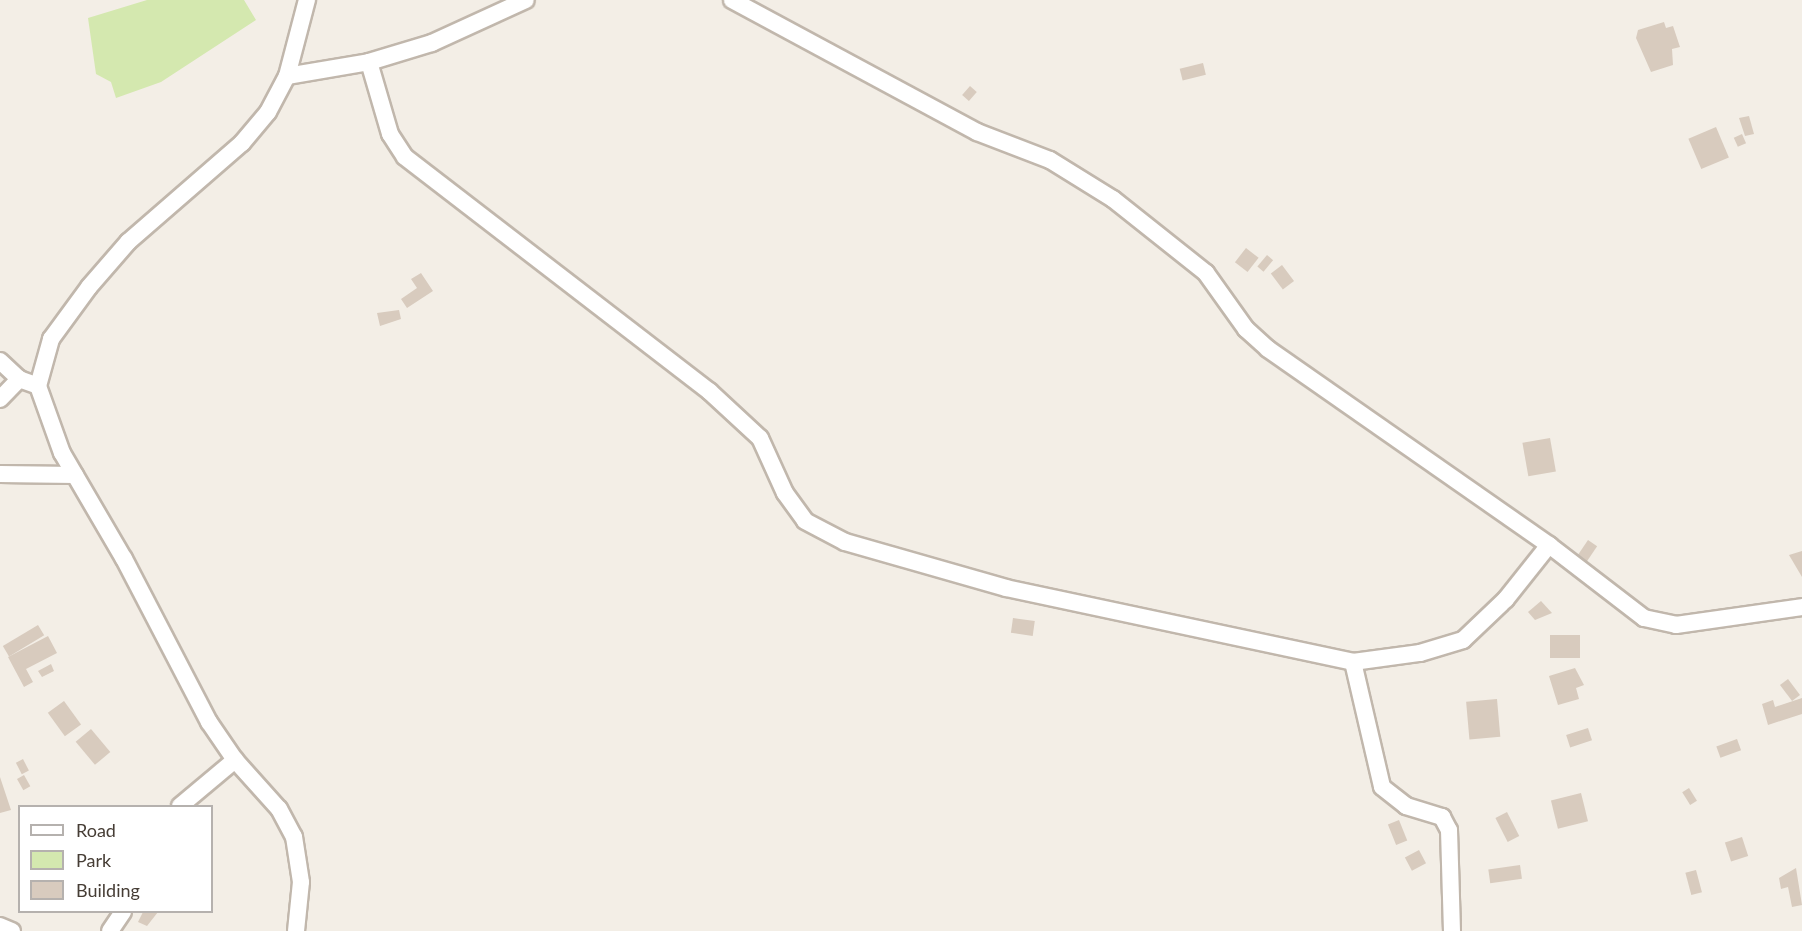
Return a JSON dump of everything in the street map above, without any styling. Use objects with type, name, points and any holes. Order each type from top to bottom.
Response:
[{"type":"street","points":[[296,931],[301,882],[294,837],[279,809],[235,760],[209,722],[62,453],[38,386],[51,339],[89,287],[128,242],[242,143],[268,112],[287,76],[307,0]]},
{"type":"street","points":[[287,76],[369,62],[432,43],[526,0]]},
{"type":"street","points":[[732,0],[977,132],[1050,160],[1113,199],[1206,273],[1246,329],[1268,349],[1549,545],[1644,618],[1667,625],[1802,607]]},
{"type":"street","points":[[369,62],[390,134],[405,157],[709,391],[760,438],[785,493],[805,521],[845,542],[1006,588],[1353,662],[1420,653],[1462,640],[1506,599],[1549,545]]},
{"type":"street","points":[[0,361],[19,379],[38,386]]},
{"type":"street","points":[[0,399],[19,379]]},
{"type":"street","points":[[0,474],[75,475]]},
{"type":"street","points":[[1353,662],[1382,787],[1406,806],[1442,817],[1449,830],[1452,931]]},
{"type":"street","points":[[182,805],[235,760]]},
{"type":"street","points":[[110,931],[122,913]]},
{"type":"street","points":[[0,926],[12,931]]},
{"type":"green space","points":[[147,0],[244,0],[256,20],[161,82],[116,98],[111,82],[96,74],[88,18]]},
{"type":"building","points":[[1664,22],[1666,28],[1673,26],[1680,47],[1672,49],[1673,65],[1651,72],[1636,38],[1638,30]]},
{"type":"building","points":[[1203,63],[1206,75],[1183,80],[1180,69]]},
{"type":"building","points":[[970,86],[977,92],[969,101],[962,95]]},
{"type":"building","points":[[1749,116],[1754,134],[1745,136],[1739,118]]},
{"type":"building","points":[[1716,127],[1729,157],[1701,169],[1688,139]]},
{"type":"building","points":[[1742,134],[1746,143],[1738,147],[1734,138]]},
{"type":"building","points":[[1246,248],[1259,258],[1248,272],[1235,262]]},
{"type":"building","points":[[1267,255],[1273,260],[1263,272],[1257,266]]},
{"type":"building","points":[[1282,265],[1294,281],[1283,289],[1271,273]]},
{"type":"building","points":[[421,273],[433,291],[407,308],[401,299],[417,288],[411,279]]},
{"type":"building","points":[[399,310],[401,319],[380,326],[377,313]]},
{"type":"building","points":[[1550,438],[1556,471],[1528,476],[1522,443]]},
{"type":"building","points":[[1588,540],[1597,546],[1585,564],[1576,558]]},
{"type":"building","points":[[1802,551],[1802,577],[1789,555]]},
{"type":"building","points":[[1541,601],[1552,613],[1535,620],[1528,612]]},
{"type":"building","points":[[1013,618],[1035,621],[1033,636],[1011,633]]},
{"type":"building","points":[[38,625],[44,635],[9,656],[3,646]]},
{"type":"building","points":[[1550,635],[1580,635],[1580,658],[1550,658]]},
{"type":"building","points":[[48,636],[57,653],[26,669],[33,682],[24,687],[8,657]]},
{"type":"building","points":[[51,664],[54,671],[42,677],[38,671]]},
{"type":"building","points":[[1575,668],[1584,685],[1576,688],[1579,699],[1558,705],[1549,676]]},
{"type":"building","points":[[1788,679],[1800,695],[1792,701],[1780,685]]},
{"type":"building","points":[[1802,698],[1802,714],[1768,725],[1762,704],[1773,700],[1775,707]]},
{"type":"building","points":[[1497,699],[1500,737],[1469,740],[1466,702]]},
{"type":"building","points":[[64,701],[81,724],[65,736],[48,713]]},
{"type":"building","points":[[1588,728],[1592,740],[1570,747],[1566,735]]},
{"type":"building","points":[[91,729],[110,752],[95,765],[76,742]]},
{"type":"building","points":[[1737,739],[1741,750],[1720,758],[1716,747]]},
{"type":"building","points":[[23,759],[29,771],[22,774],[16,763]]},
{"type":"building","points":[[24,775],[30,786],[23,790],[17,779]]},
{"type":"building","points":[[0,777],[11,810],[0,813]]},
{"type":"building","points":[[1689,788],[1697,801],[1690,805],[1682,792]]},
{"type":"building","points":[[1581,793],[1588,821],[1558,829],[1551,800]]},
{"type":"building","points":[[1507,812],[1519,836],[1508,842],[1495,818]]},
{"type":"building","points":[[1399,820],[1407,840],[1396,845],[1388,824]]},
{"type":"building","points":[[1742,837],[1748,856],[1731,862],[1725,843]]},
{"type":"building","points":[[1419,850],[1426,863],[1412,871],[1405,858]]},
{"type":"building","points":[[1520,865],[1522,879],[1490,883],[1488,869]]},
{"type":"building","points":[[1796,868],[1802,905],[1792,907],[1788,887],[1781,889],[1779,878]]},
{"type":"building","points":[[1696,870],[1702,892],[1691,895],[1685,873]]},
{"type":"building","points":[[142,913],[157,913],[147,926],[138,922]]}]
